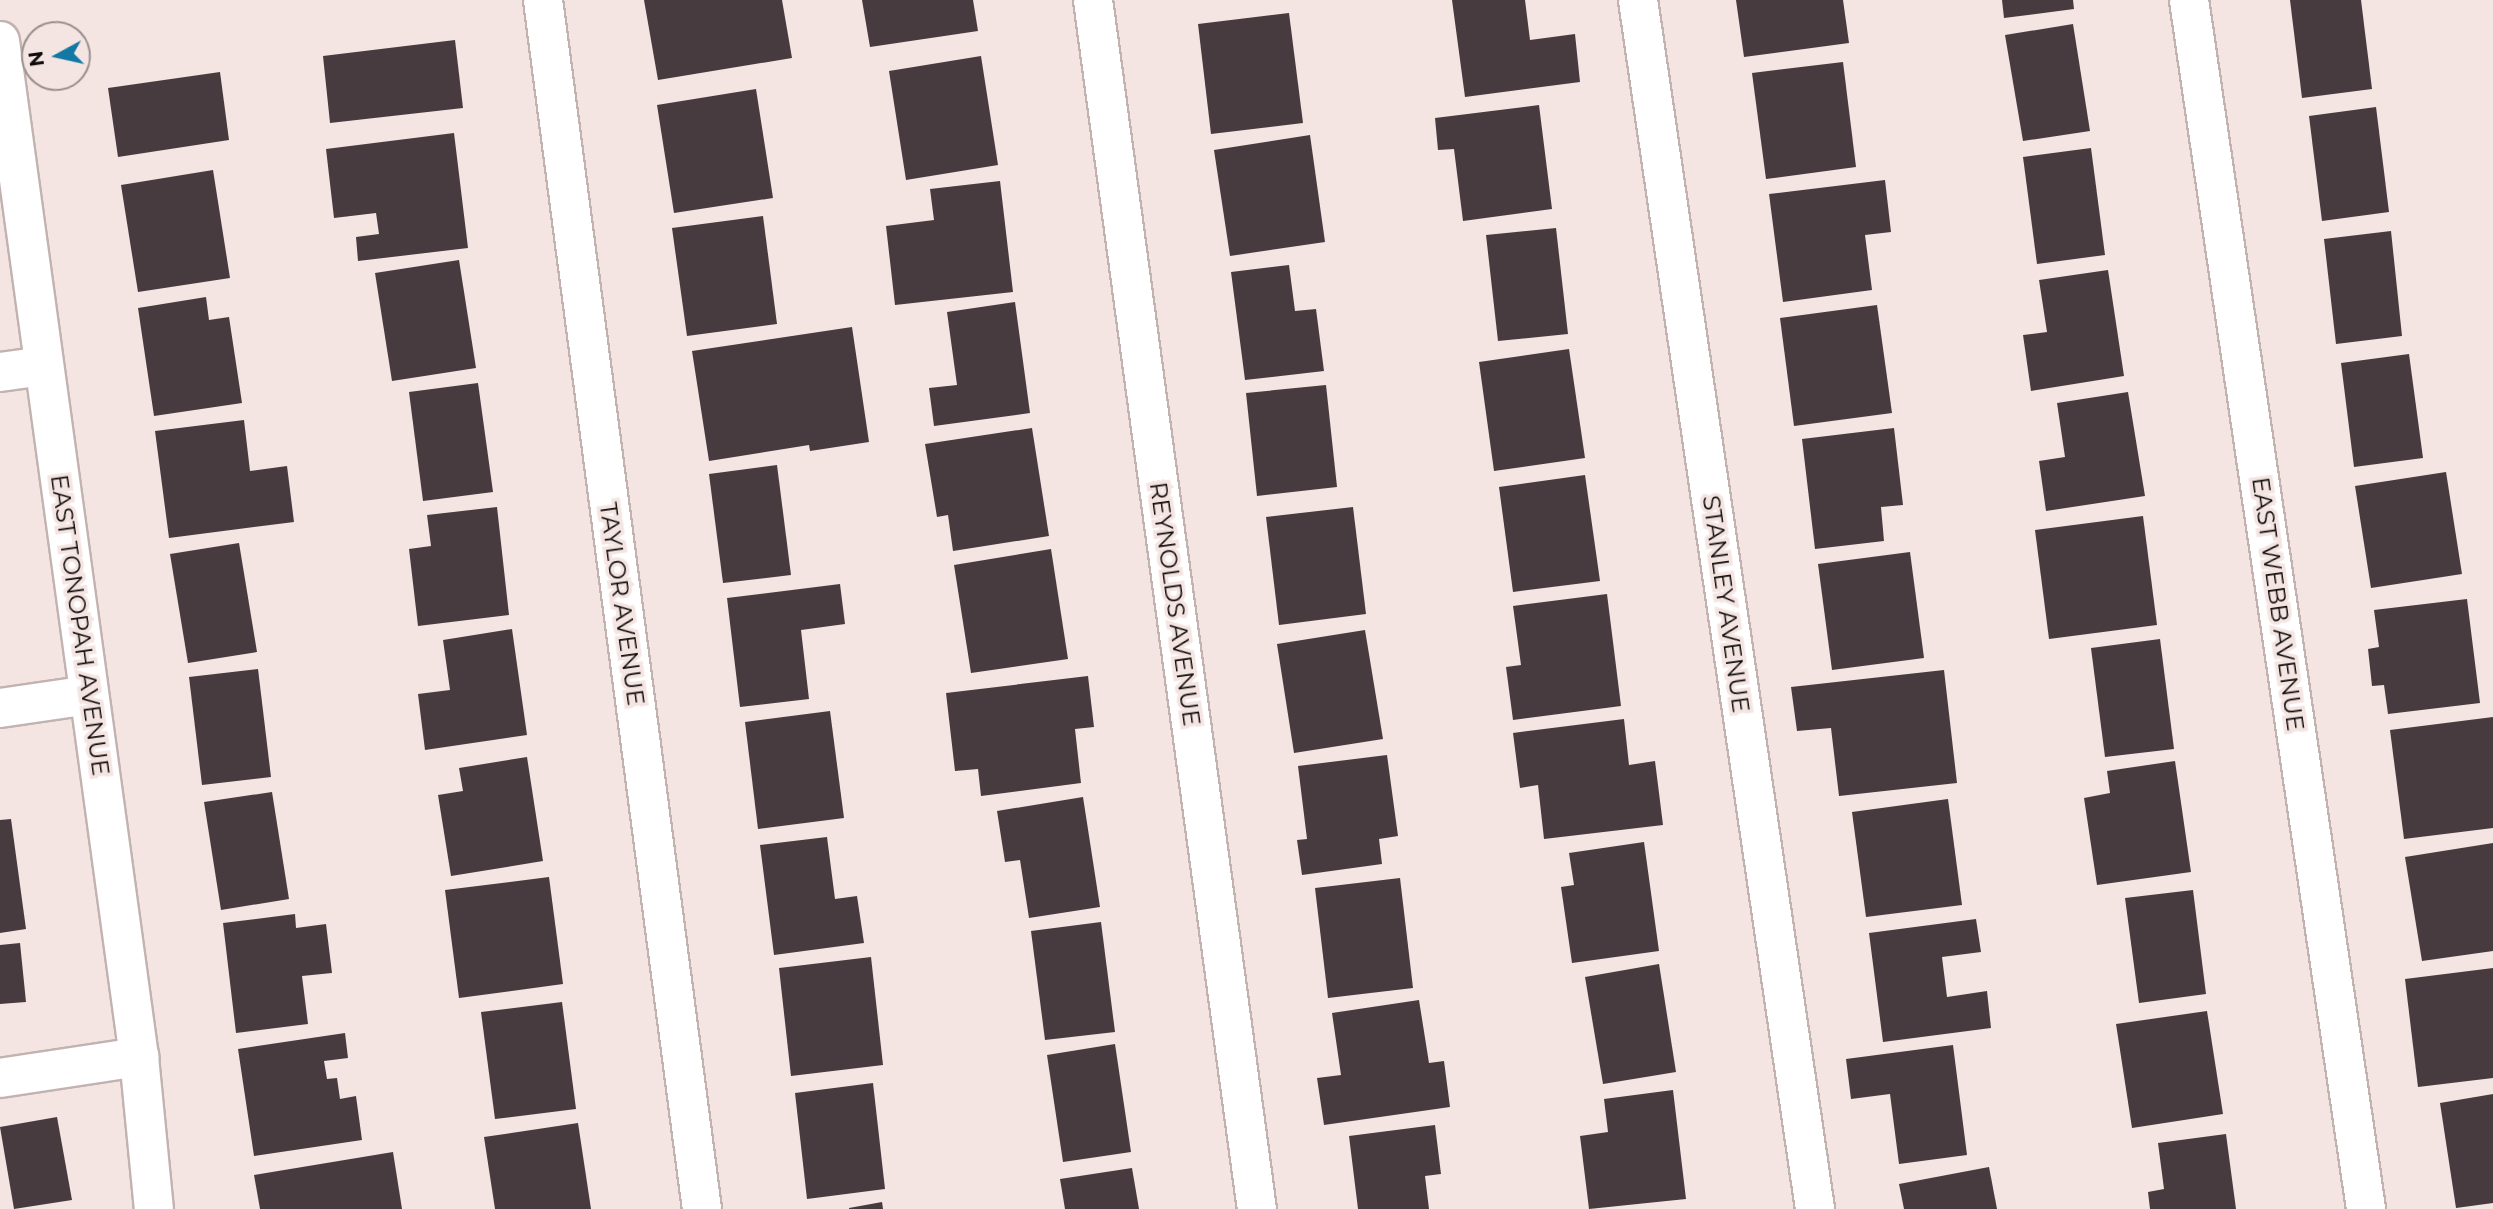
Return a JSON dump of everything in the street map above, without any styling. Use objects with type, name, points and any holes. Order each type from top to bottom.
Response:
[{"type":"street","name":"TAYLOR AVENUE","points":[[543,0],[702,1209]]},
{"type":"street","name":"REYNOLDS AVENUE","points":[[1093,0],[1256,1209]]},
{"type":"street","name":"STANLEY AVENUE","points":[[1638,0],[1815,1209]]},
{"type":"street","name":"EAST WEBB AVENUE","points":[[2189,0],[2366,1209]]},
{"type":"street","name":"EAST TONOPAH AVENUE","points":[[0,41],[138,1058],[154,1209]]},
{"type":"street","points":[[0,372],[44,366]]},
{"type":"street","points":[[0,708],[89,695]]},
{"type":"street","points":[[0,1078],[138,1058]]},
{"type":"building","points":[[644,0],[782,0],[792,58],[658,80]]},
{"type":"building","points":[[862,0],[973,0],[978,31],[870,47]]},
{"type":"building","points":[[1452,0],[1525,0],[1530,40],[1575,34],[1580,82],[1465,97]]},
{"type":"building","points":[[1736,0],[1843,0],[1849,43],[1744,57]]},
{"type":"building","points":[[2002,0],[2073,0],[2074,9],[2004,18]]},
{"type":"building","points":[[2290,0],[2361,0],[2372,89],[2302,98]]},
{"type":"building","points":[[1289,13],[1303,123],[1211,134],[1198,24]]},
{"type":"building","points":[[2073,24],[2090,131],[2023,141],[2005,35]]},
{"type":"building","points":[[455,40],[463,108],[330,123],[323,56]]},
{"type":"building","points":[[981,56],[998,165],[906,180],[889,71]]},
{"type":"building","points":[[1843,62],[1856,167],[1766,179],[1752,73]]},
{"type":"building","points":[[220,72],[229,140],[118,157],[108,88]]},
{"type":"building","points":[[756,89],[773,198],[674,213],[657,105]]},
{"type":"building","points":[[1539,105],[1552,209],[1463,221],[1454,149],[1438,150],[1435,118]]},
{"type":"building","points":[[2376,107],[2389,212],[2322,221],[2309,116]]},
{"type":"building","points":[[454,133],[468,248],[358,261],[356,237],[379,234],[376,213],[334,218],[326,149]]},
{"type":"building","points":[[1310,135],[1325,242],[1230,256],[1214,150]]},
{"type":"building","points":[[2091,148],[2105,255],[2037,264],[2023,157]]},
{"type":"building","points":[[213,170],[230,278],[138,292],[121,185]]},
{"type":"building","points":[[1885,180],[1891,232],[1865,235],[1872,290],[1783,302],[1769,194]]},
{"type":"building","points":[[1000,181],[1013,292],[895,305],[886,226],[934,220],[930,189]]},
{"type":"building","points":[[763,216],[777,324],[687,336],[672,228]]},
{"type":"building","points":[[1556,228],[1568,334],[1498,341],[1486,235]]},
{"type":"building","points":[[2391,231],[2402,336],[2336,344],[2324,239]]},
{"type":"building","points":[[459,260],[476,368],[392,381],[375,273]]},
{"type":"building","points":[[1289,265],[1295,311],[1316,309],[1324,371],[1245,380],[1231,272]]},
{"type":"building","points":[[2108,270],[2124,376],[2031,391],[2023,335],[2047,332],[2039,280]]},
{"type":"building","points":[[206,297],[209,320],[229,317],[242,403],[154,416],[138,308]]},
{"type":"building","points":[[1015,302],[1030,413],[934,426],[929,388],[957,385],[947,312]]},
{"type":"building","points":[[1877,305],[1892,413],[1794,426],[1780,318]]},
{"type":"building","points":[[852,327],[869,442],[810,451],[809,445],[709,461],[692,351]]},
{"type":"building","points":[[1569,349],[1585,458],[1494,471],[1479,362]]},
{"type":"building","points":[[2409,354],[2423,458],[2354,467],[2341,363]]},
{"type":"building","points":[[478,383],[493,492],[423,501],[409,392]]},
{"type":"building","points":[[1326,385],[1337,487],[1257,496],[1246,393]]},
{"type":"building","points":[[2128,392],[2145,496],[2046,511],[2039,461],[2065,457],[2057,403]]},
{"type":"building","points":[[244,420],[250,471],[287,466],[294,522],[169,538],[155,431]]},
{"type":"building","points":[[1032,428],[1049,536],[953,551],[948,515],[937,517],[925,444]]},
{"type":"building","points":[[1894,428],[1903,505],[1881,507],[1884,541],[1815,549],[1802,439]]},
{"type":"building","points":[[777,465],[791,575],[723,583],[709,474]]},
{"type":"building","points":[[2446,472],[2462,574],[2371,588],[2355,486]]},
{"type":"building","points":[[1585,475],[1600,581],[1513,592],[1499,487]]},
{"type":"building","points":[[497,507],[509,615],[418,626],[409,549],[431,546],[427,515]]},
{"type":"building","points":[[1353,507],[1366,614],[1279,625],[1266,517]]},
{"type":"building","points":[[2143,516],[2157,625],[2049,639],[2035,530]]},
{"type":"building","points":[[239,543],[257,652],[188,663],[170,554]]},
{"type":"building","points":[[1051,549],[1068,659],[971,673],[954,565]]},
{"type":"building","points":[[1910,552],[1924,658],[1832,670],[1818,564]]},
{"type":"building","points":[[840,584],[845,624],[801,630],[809,699],[740,707],[727,598]]},
{"type":"building","points":[[1607,594],[1621,706],[1513,720],[1506,667],[1521,665],[1513,606]]},
{"type":"building","points":[[2467,599],[2480,703],[2388,714],[2384,685],[2372,686],[2368,649],[2379,647],[2374,610]]},
{"type":"building","points":[[512,629],[527,735],[425,750],[418,694],[450,690],[443,640]]},
{"type":"building","points":[[1365,630],[1383,739],[1294,753],[1277,644]]},
{"type":"building","points":[[2160,639],[2174,749],[2105,757],[2091,648]]},
{"type":"building","points":[[258,669],[271,777],[202,785],[189,677]]},
{"type":"building","points":[[1944,670],[1957,783],[1839,796],[1831,728],[1797,731],[1791,687]]},
{"type":"building","points":[[1088,676],[1094,727],[1075,729],[1081,783],[981,796],[978,769],[955,771],[946,693]]},
{"type":"building","points":[[830,711],[844,818],[758,829],[745,722]]},
{"type":"building","points":[[2493,717],[2493,828],[2404,839],[2390,730]]},
{"type":"building","points":[[1624,719],[1629,765],[1655,761],[1663,825],[1544,839],[1538,785],[1520,788],[1513,733]]},
{"type":"building","points":[[1387,755],[1398,836],[1379,839],[1382,864],[1302,875],[1297,840],[1307,839],[1298,766]]},
{"type":"building","points":[[527,757],[543,861],[451,876],[438,795],[463,791],[459,768]]},
{"type":"building","points":[[2175,761],[2191,872],[2097,885],[2084,798],[2110,793],[2107,771]]},
{"type":"building","points":[[272,792],[289,899],[221,910],[204,802]]},
{"type":"building","points":[[1083,797],[1100,907],[1029,918],[1020,860],[1005,862],[997,811]]},
{"type":"building","points":[[1948,799],[1962,905],[1866,917],[1852,812]]},
{"type":"building","points":[[11,819],[26,929],[0,933],[0,820]]},
{"type":"building","points":[[827,837],[835,899],[857,896],[864,943],[774,955],[760,845]]},
{"type":"building","points":[[1644,842],[1659,951],[1572,963],[1561,887],[1574,885],[1569,853]]},
{"type":"building","points":[[2493,843],[2493,951],[2422,961],[2405,857]]},
{"type":"building","points":[[549,877],[563,984],[459,998],[445,890]]},
{"type":"building","points":[[1400,878],[1413,988],[1328,998],[1315,888]]},
{"type":"building","points":[[2193,890],[2206,994],[2139,1003],[2125,898]]},
{"type":"building","points":[[295,914],[296,928],[326,924],[332,973],[302,976],[308,1024],[236,1033],[223,923]]},
{"type":"building","points":[[1976,919],[1981,952],[1942,957],[1947,997],[1987,991],[1991,1028],[1883,1042],[1869,933]]},
{"type":"building","points":[[1101,922],[1115,1032],[1045,1040],[1031,931]]},
{"type":"building","points":[[20,943],[26,1002],[0,1004],[0,945]]},
{"type":"building","points":[[871,957],[883,1065],[791,1076],[779,968]]},
{"type":"building","points":[[1659,964],[1676,1072],[1603,1084],[1585,977]]},
{"type":"building","points":[[2493,968],[2493,1078],[2418,1087],[2405,979]]},
{"type":"building","points":[[1419,1000],[1429,1063],[1444,1061],[1450,1107],[1324,1125],[1317,1078],[1341,1075],[1332,1013]]},
{"type":"building","points":[[562,1002],[576,1109],[495,1119],[481,1012]]},
{"type":"building","points":[[2207,1011],[2223,1114],[2132,1128],[2116,1024]]},
{"type":"building","points":[[345,1033],[348,1058],[324,1061],[327,1079],[337,1078],[340,1099],[356,1096],[362,1140],[254,1156],[238,1049]]},
{"type":"building","points":[[1115,1044],[1131,1152],[1063,1162],[1047,1055]]},
{"type":"building","points":[[1953,1045],[1967,1155],[1899,1164],[1890,1094],[1851,1099],[1846,1059]]},
{"type":"building","points":[[873,1083],[885,1189],[807,1199],[795,1093]]},
{"type":"building","points":[[1673,1090],[1686,1199],[1589,1209],[1580,1136],[1608,1132],[1604,1099]]},
{"type":"building","points":[[2493,1094],[2493,1203],[2456,1208],[2440,1103]]},
{"type":"building","points":[[57,1117],[72,1200],[14,1209],[0,1127]]},
{"type":"building","points":[[578,1123],[591,1209],[495,1209],[484,1137]]},
{"type":"building","points":[[1435,1125],[1441,1174],[1425,1176],[1429,1209],[1358,1209],[1349,1136]]},
{"type":"building","points":[[2226,1134],[2236,1209],[2150,1209],[2148,1192],[2164,1189],[2158,1143]]},
{"type":"building","points":[[393,1152],[402,1209],[260,1209],[254,1175]]},
{"type":"building","points":[[1989,1167],[1997,1209],[1904,1209],[1899,1184]]},
{"type":"building","points":[[1132,1168],[1139,1209],[1065,1209],[1060,1179]]},
{"type":"building","points":[[882,1202],[883,1209],[849,1209],[849,1208]]}]
